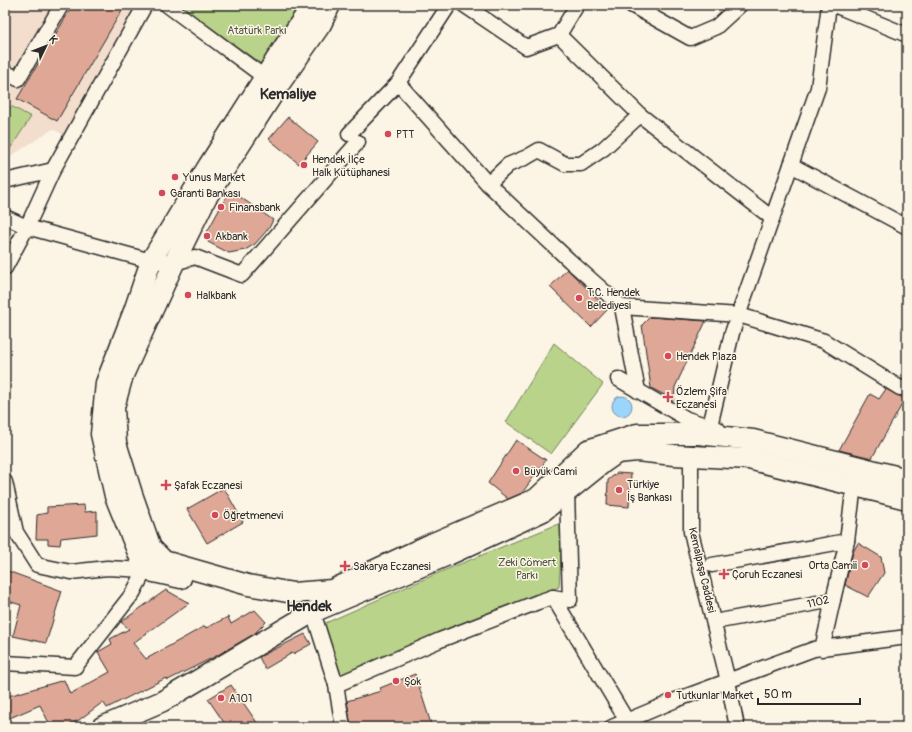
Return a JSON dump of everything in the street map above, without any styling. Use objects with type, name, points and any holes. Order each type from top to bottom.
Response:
[{"type":"main road","points":[[311,5],[272,82],[206,198],[174,263],[123,375],[114,407],[116,443],[132,494],[152,548],[164,561],[248,585],[293,593],[332,590],[431,544],[536,499],[588,450],[637,434],[698,434],[753,440],[906,483]]},
{"type":"main road","points":[[313,612],[146,570],[115,496],[101,434],[106,383],[152,261],[209,165],[272,82],[321,24],[330,5]]},
{"type":"main road","points":[[102,727],[163,701],[313,612],[448,555],[542,511],[570,488],[617,454],[637,451],[749,459],[907,499]]},
{"type":"main road","points":[[313,612],[332,590]]},
{"type":"street","points":[[5,72],[18,79],[61,6],[60,5]]},
{"type":"street","points":[[5,268],[28,227],[53,170],[145,5]]},
{"type":"street","points":[[167,5],[272,82]]},
{"type":"street","points":[[5,217],[28,227],[152,261],[174,263],[195,257],[242,275],[398,83],[449,5]]},
{"type":"street","points":[[464,5],[526,47],[559,35],[577,5]]},
{"type":"street","points":[[631,5],[690,38],[716,27],[740,5]]},
{"type":"street","points":[[710,426],[732,333],[818,88],[829,5]]},
{"type":"street","points":[[843,6],[907,35]]},
{"type":"street","points":[[559,35],[640,115],[772,218]]},
{"type":"street","points":[[398,83],[488,184],[570,261],[622,307],[739,315],[824,341],[900,388],[907,388]]},
{"type":"street","points":[[488,184],[508,165],[527,158],[539,150],[565,164],[581,164],[603,149],[640,115]]},
{"type":"street","points":[[791,165],[907,227]]},
{"type":"street","points":[[5,181],[53,170]]},
{"type":"street","points":[[622,307],[638,391]]},
{"type":"street","points":[[618,379],[687,419],[753,440]]},
{"type":"street","name":"Kemalpaşa Caddesi","points":[[691,456],[691,532],[728,681],[737,727]]},
{"type":"street","points":[[5,482],[16,532],[37,565],[71,572],[107,568],[146,570]]},
{"type":"street","name":"1102","points":[[714,622],[833,600],[847,541],[854,485]]},
{"type":"street","points":[[336,685],[440,640],[538,602],[553,597],[570,600],[570,488]]},
{"type":"street","points":[[712,565],[847,541]]},
{"type":"street","points":[[5,663],[76,667],[133,593],[146,570],[152,548]]},
{"type":"street","points":[[553,597],[634,722]]},
{"type":"street","points":[[822,649],[833,600]]},
{"type":"street","points":[[313,612],[336,685],[344,727]]},
{"type":"street","points":[[612,727],[634,722],[676,700],[814,649],[907,638]]},
{"type":"shaded area","points":[[5,5],[145,5],[70,139],[53,129],[8,158],[5,157]]},
{"type":"green space","name":"Atatürk Parkı","points":[[179,5],[298,5],[294,18],[264,66]]},
{"type":"green space","points":[[11,106],[31,117],[10,149],[5,147],[5,117]]},
{"type":"green space","points":[[554,343],[603,384],[551,454],[506,422]]},
{"type":"green space","name":"Zeki Cömert Parkı","points":[[563,522],[559,587],[335,679],[321,625],[438,573]]},
{"type":"water","points":[[622,396],[629,399],[632,406],[629,413],[622,416],[615,413],[612,406],[615,399]]},
{"type":"building","points":[[73,5],[125,5],[57,121],[17,99]]},
{"type":"building","points":[[288,117],[318,142],[299,164],[269,139]]},
{"type":"building","points":[[230,190],[273,220],[269,228],[255,244],[245,250],[229,253],[208,242],[207,232]]},
{"type":"building","name":"T.C. Hendek Belediyesi","points":[[567,269],[608,309],[591,327],[550,287]]},
{"type":"building","name":"Hendek Plaza","points":[[650,317],[706,321],[675,387],[674,400],[651,388],[642,325]]},
{"type":"building","points":[[886,389],[905,399],[872,458],[839,450],[870,394],[879,399]]},
{"type":"building","name":"Büyük Cami","points":[[516,440],[546,460],[522,493],[508,499],[488,483]]},
{"type":"building","points":[[617,473],[631,474],[629,507],[607,505],[608,480]]},
{"type":"building","name":"Öğretmenevi","points":[[224,488],[243,522],[207,543],[187,509]]},
{"type":"building","points":[[84,505],[85,512],[97,511],[97,534],[61,538],[60,545],[48,544],[48,539],[36,539],[37,515],[47,513],[47,507]]},
{"type":"building","name":"Orta Camii","points":[[858,543],[881,557],[884,573],[868,597],[845,585],[853,552]]},
{"type":"building","points":[[5,570],[62,591],[46,643],[13,636],[21,605],[5,600]]},
{"type":"building","points":[[166,590],[189,603],[133,643],[146,659],[205,626],[206,628],[228,617],[231,624],[255,610],[266,622],[254,634],[216,656],[168,680],[166,678],[107,708],[103,702],[79,720],[65,727],[51,727],[40,705],[5,720],[5,697],[64,680],[70,694],[110,672],[98,652],[112,644],[110,639],[129,629],[121,622]]},
{"type":"building","points":[[305,634],[311,644],[265,669],[259,657]]},
{"type":"building","points":[[415,674],[432,727],[351,727],[347,701],[381,691],[380,688]]},
{"type":"building","points":[[231,685],[260,727],[227,727],[208,699]]},
{"type":"place","name":"PTT","points":[[388,134]]},
{"type":"place","name":"Hendek İlçe Halk Kütüphanesi","points":[[304,165]]},
{"type":"place","name":"Yunus Market","points":[[175,177]]},
{"type":"place","name":"Garanti Bankası","points":[[162,193]]},
{"type":"place","name":"Finansbank","points":[[221,207]]},
{"type":"place","name":"Akbank","points":[[207,236]]},
{"type":"place","name":"Halkbank","points":[[188,295]]},
{"type":"place","name":"T.C. Hendek Belediyesi","points":[[579,298]]},
{"type":"place","name":"Hendek Plaza","points":[[668,356]]},
{"type":"place","name":"Özlem Şifa Eczanesi","points":[[668,397]]},
{"type":"place","name":"Büyük Cami","points":[[516,471]]},
{"type":"place","name":"Şafak Eczanesi","points":[[166,485]]},
{"type":"place","name":"Türkiye İş Bankası","points":[[619,490]]},
{"type":"place","name":"Öğretmenevi","points":[[215,515]]},
{"type":"place","name":"Orta Camii","points":[[865,565]]},
{"type":"place","name":"Sakarya Eczanesi","points":[[345,566]]},
{"type":"place","name":"Çoruh Eczanesi","points":[[724,574]]},
{"type":"place","name":"Şok","points":[[396,681]]},
{"type":"place","name":"Tutkunlar Market","points":[[668,695]]},
{"type":"place","name":"A101","points":[[221,698]]},
{"type":"district","name":"Kemaliye","points":[[288,94]]},
{"type":"district","name":"Hendek","points":[[309,606]]}]
